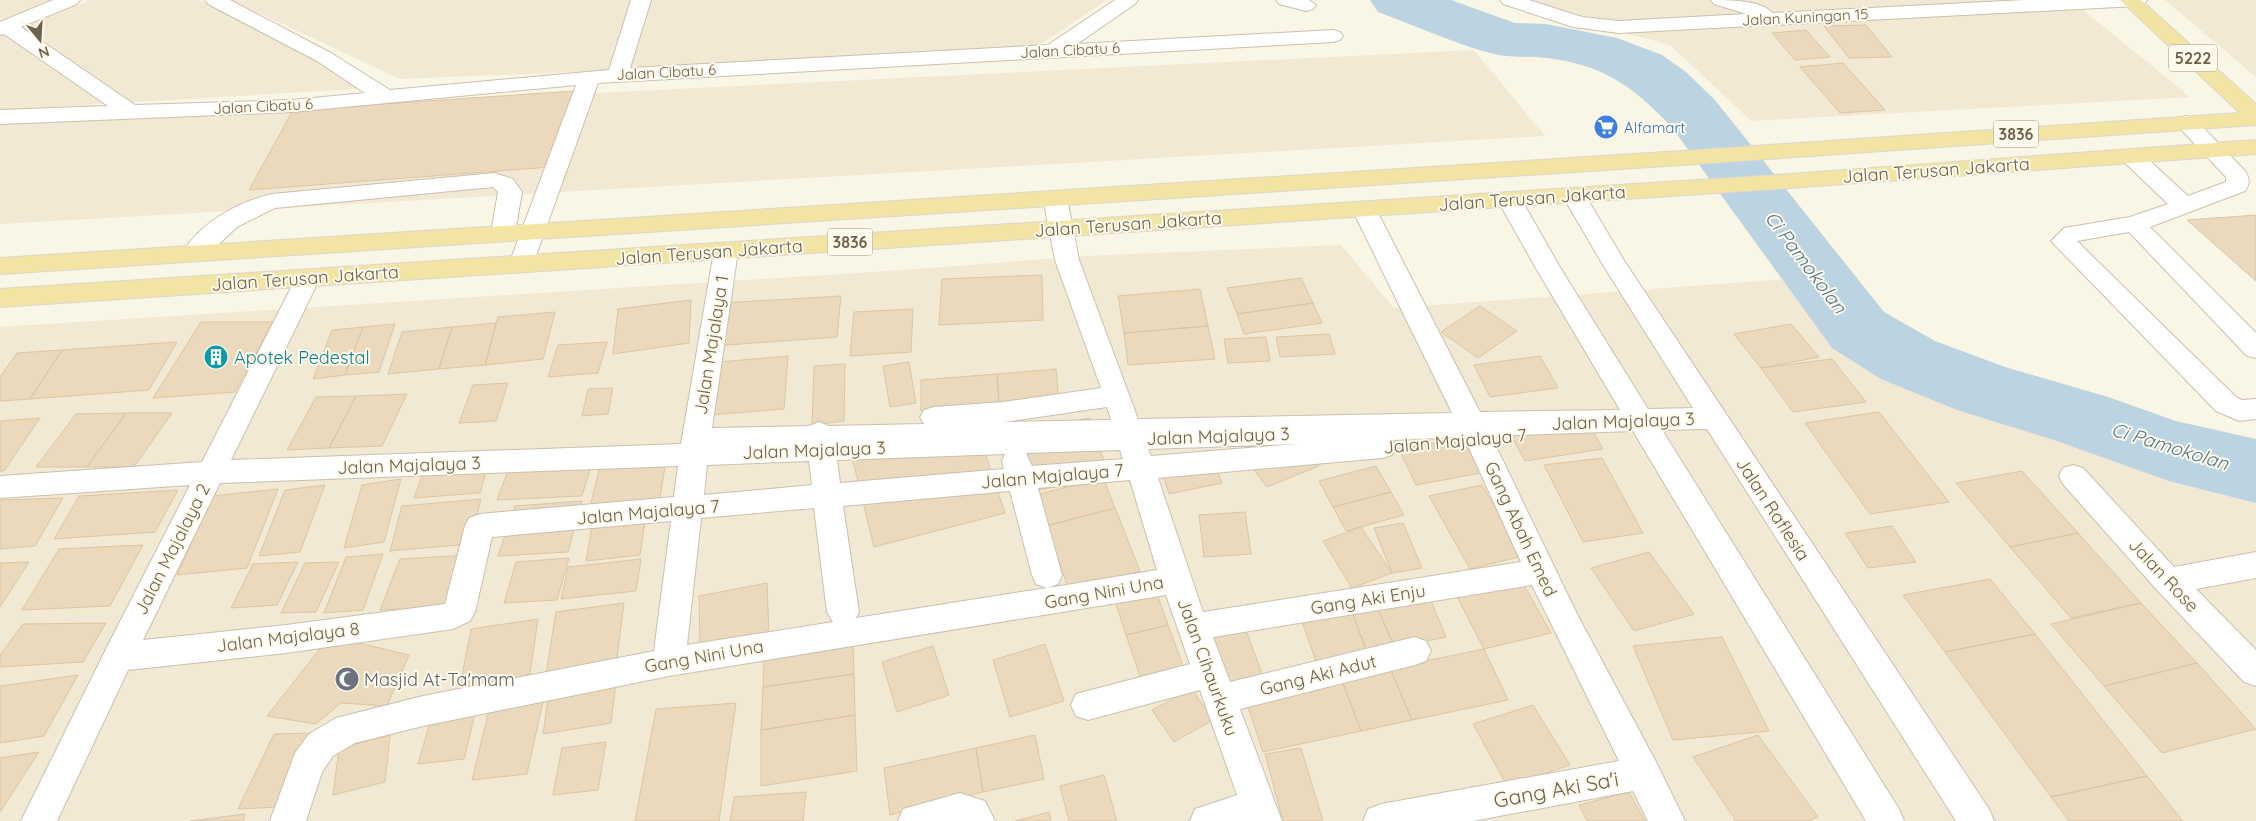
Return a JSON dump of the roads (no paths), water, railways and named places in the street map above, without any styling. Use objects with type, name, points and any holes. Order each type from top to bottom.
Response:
[{"type":"main road","name":"5222","points":[[2130,0],[2256,117]]},
{"type":"main road","name":"Jalan Terusan Jakarta","points":[[0,266],[1682,158],[2256,117]]},
{"type":"main road","name":"Jalan Terusan Jakarta","points":[[0,298],[1790,181],[2256,147]]},
{"type":"main road","points":[[1352,179],[1364,209]]},
{"type":"street","points":[[3,28],[70,0]]},
{"type":"street","points":[[215,0],[324,57],[386,97]]},
{"type":"street","points":[[618,75],[641,0]]},
{"type":"street","points":[[1052,51],[1128,0]]},
{"type":"street","points":[[1286,0],[1306,5]]},
{"type":"street","name":"Jalan Kuningan 15","points":[[1510,0],[1580,23],[1619,27],[1788,12],[1953,10],[2137,0]]},
{"type":"street","points":[[1721,0],[1788,12]]},
{"type":"street","points":[[1930,0],[1953,10]]},
{"type":"street","points":[[3,28],[130,112]]},
{"type":"street","name":"Jalan Cibatu 6","points":[[0,117],[292,106],[618,75],[1333,36]]},
{"type":"street","points":[[521,264],[590,77]]},
{"type":"street","points":[[2186,123],[2238,176],[2237,186],[2134,224],[2072,234],[2063,241],[2226,404],[2239,411],[2256,409]]},
{"type":"street","points":[[2131,156],[2184,206]]},
{"type":"street","points":[[194,253],[219,227],[248,209],[272,202],[495,180],[505,184],[510,192],[503,234]]},
{"type":"street","name":"Jalan Raflesia","points":[[1574,195],[1615,265],[1976,821]]},
{"type":"street","name":"Jalan Cihaurkuku","points":[[1054,198],[1067,260],[1117,396],[1176,580],[1261,813]]},
{"type":"street","points":[[1509,199],[1560,287],[1886,821]]},
{"type":"street","name":"Gang Abah Emed","points":[[1364,209],[1449,377],[1566,624],[1644,772],[1667,821]]},
{"type":"street","points":[[2134,224],[2256,349]]},
{"type":"street","name":"Jalan Majalaya 1","points":[[669,662],[696,439],[726,251]]},
{"type":"street","name":"Jalan Majalaya 2","points":[[39,821],[118,657],[308,278]]},
{"type":"street","name":"Jalan Majalaya 3","points":[[696,439],[1003,412],[1117,396]]},
{"type":"street","points":[[1003,412],[1047,576]]},
{"type":"street","name":"Jalan Majalaya 3","points":[[696,439],[1714,418]]},
{"type":"street","name":"Jalan Majalaya 3","points":[[0,487],[212,472],[1714,418]]},
{"type":"street","name":"Jalan Majalaya 7","points":[[457,614],[480,526],[1714,418]]},
{"type":"street","points":[[818,429],[843,612]]},
{"type":"street","name":"Jalan Rose","points":[[2073,476],[2168,581],[2256,672]]},
{"type":"street","points":[[2168,581],[2256,565]]},
{"type":"street","name":"Gang Aki Enju","points":[[1194,627],[1542,570]]},
{"type":"street","name":"Gang Nini Una","points":[[288,821],[307,764],[322,746],[348,729],[423,711],[669,662],[1176,580]]},
{"type":"street","name":"Jalan Majalaya 8","points":[[118,657],[286,639],[457,614]]},
{"type":"street","name":"Gang Aki Adut","points":[[1088,705],[1216,686],[1415,651]]},
{"type":"street","name":"Gang Aki Sa'i","points":[[1381,821],[1644,772]]},
{"type":"street","points":[[916,821],[960,810],[972,813],[977,821]]},
{"type":"street","points":[[1208,821],[1261,813]]},
{"type":"waterway","name":"Ci Pamokolan","points":[[1398,0],[1508,40],[1546,41],[1596,50],[1641,68],[1665,85],[1693,113],[1858,330],[1908,360],[1984,390],[2080,418],[2169,450],[2256,471]]},
{"type":"place","name":"Alfamart","points":[[1606,127]]},
{"type":"place","name":"Apotek Pedestal","points":[[216,357]]},
{"type":"place","name":"Masjid At-Ta'mam","points":[[347,679]]}]
